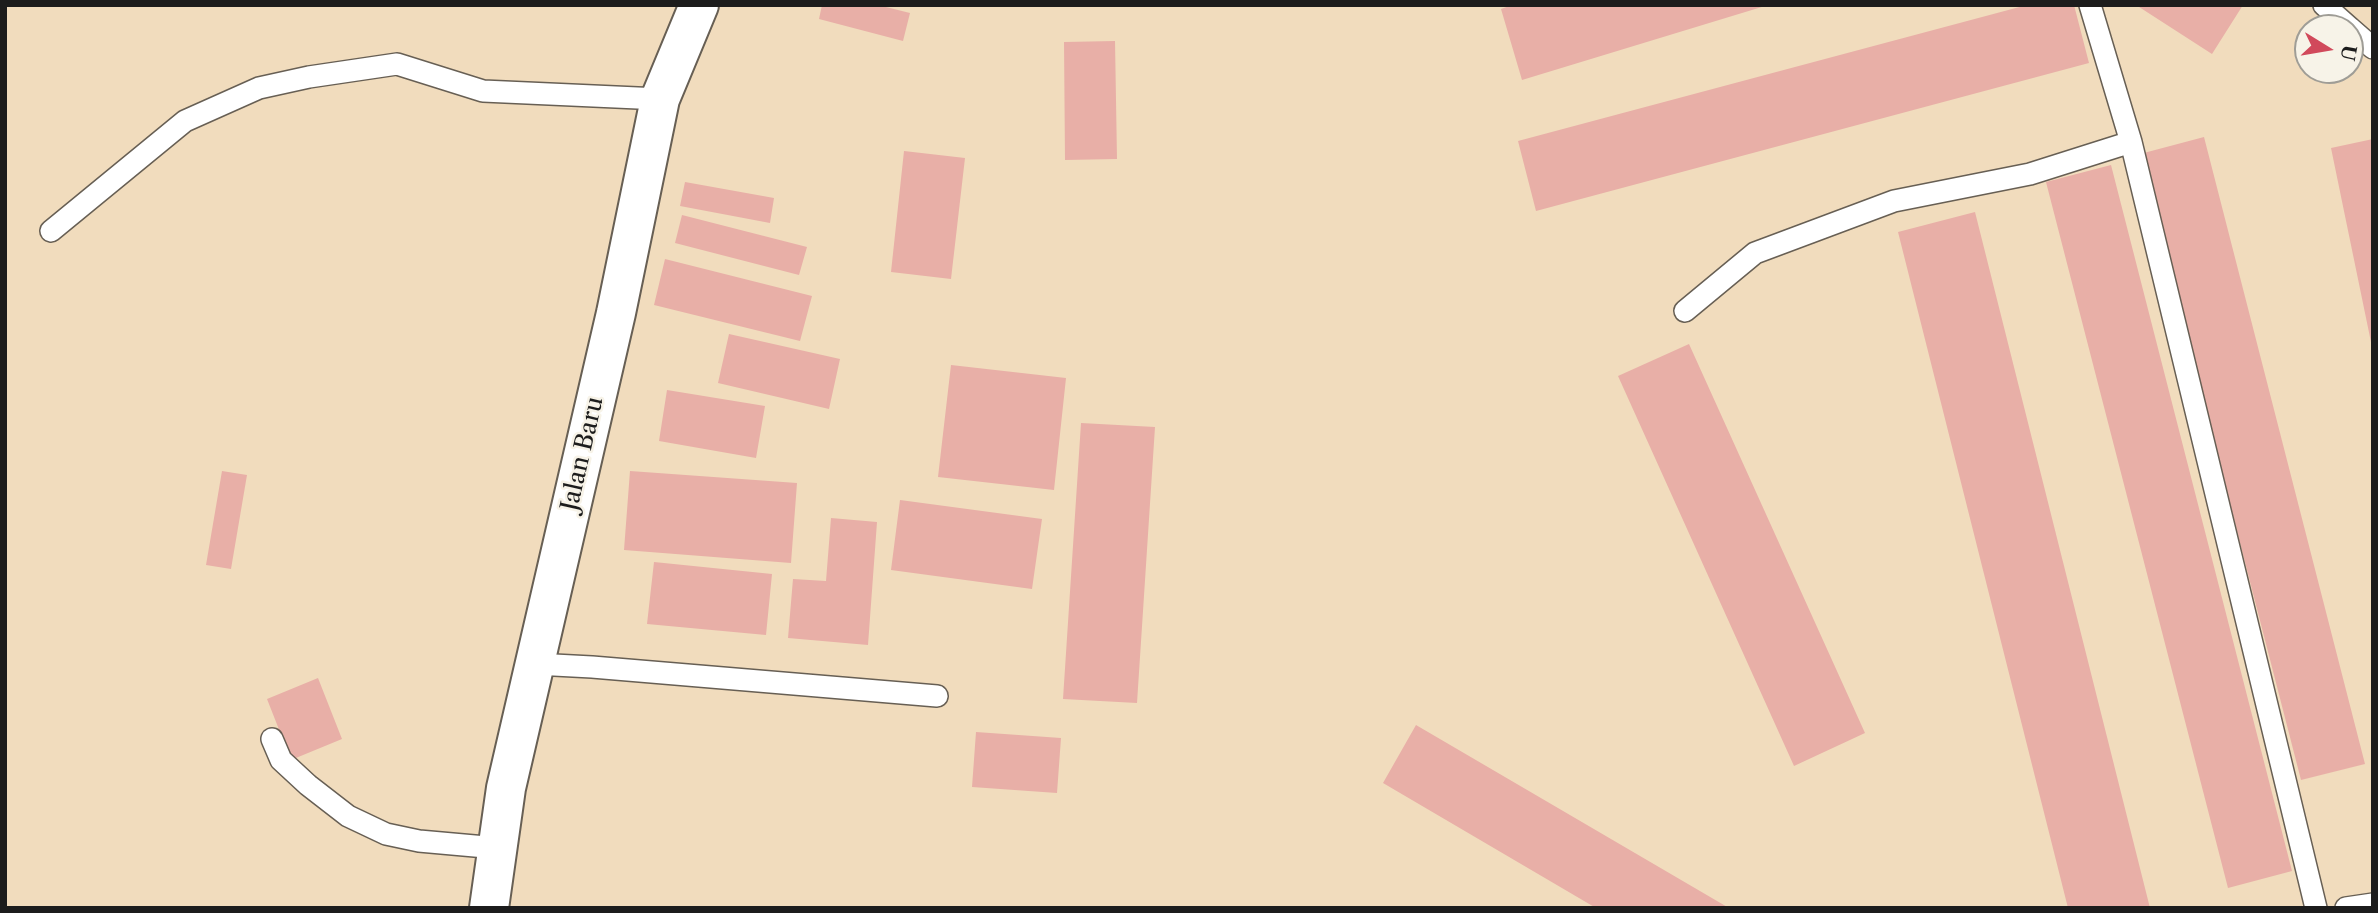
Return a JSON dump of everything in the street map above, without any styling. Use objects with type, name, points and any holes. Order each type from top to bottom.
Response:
[{"type":"street","name":"Jalan Baru","points":[[489,908],[506,788],[616,313],[660,99],[699,5]]},
{"type":"lane","points":[[2090,5],[2132,142],[2316,908]]},
{"type":"lane","points":[[51,231],[185,121],[259,88],[309,76],[397,64],[483,91],[660,99]]},
{"type":"lane","points":[[1685,311],[1755,253],[1894,201],[2030,174],[2132,142]]},
{"type":"lane","points":[[535,664],[937,696]]},
{"type":"lane","points":[[272,739],[281,760],[348,816],[386,834],[419,841],[497,848]]},
{"type":"lane","points":[[2346,908],[2373,904]]},
{"type":"building","points":[[822,5],[878,5],[910,13],[903,41],[819,19]]},
{"type":"building","points":[[1512,5],[1765,6],[1522,80],[1501,9]]},
{"type":"building","points":[[2027,5],[2074,5],[2089,63],[1536,211],[1518,141]]},
{"type":"building","points":[[2136,5],[2243,5],[2212,54]]},
{"type":"building","points":[[1115,41],[1117,159],[1065,160],[1064,42]]},
{"type":"building","points":[[2204,137],[2365,764],[2301,780],[2140,154]]},
{"type":"building","points":[[2373,139],[2373,347],[2372,347],[2331,148]]},
{"type":"building","points":[[904,151],[965,158],[951,279],[891,272]]},
{"type":"building","points":[[2111,165],[2292,871],[2228,888],[2046,182]]},
{"type":"building","points":[[685,182],[774,198],[770,223],[680,206]]},
{"type":"building","points":[[1975,212],[2150,908],[2068,908],[1898,232]]},
{"type":"building","points":[[682,215],[807,247],[799,275],[675,243]]},
{"type":"building","points":[[665,259],[812,296],[800,341],[654,305]]},
{"type":"building","points":[[729,334],[840,359],[829,409],[718,383]]},
{"type":"building","points":[[1689,344],[1865,733],[1794,766],[1618,376]]},
{"type":"building","points":[[951,365],[1066,378],[1054,490],[938,477]]},
{"type":"building","points":[[667,390],[765,406],[756,458],[659,441]]},
{"type":"building","points":[[1081,423],[1155,427],[1137,703],[1063,699]]},
{"type":"building","points":[[222,471],[247,475],[231,569],[206,565]]},
{"type":"building","points":[[630,471],[797,483],[791,563],[624,550]]},
{"type":"building","points":[[900,500],[1042,519],[1032,589],[891,570]]},
{"type":"building","points":[[831,518],[877,522],[868,645],[788,638],[793,579],[826,581]]},
{"type":"building","points":[[654,562],[772,574],[766,635],[647,624]]},
{"type":"building","points":[[318,678],[342,739],[291,760],[267,699]]},
{"type":"building","points":[[1416,725],[1729,908],[1596,908],[1383,783]]},
{"type":"building","points":[[976,732],[1061,738],[1057,793],[972,787]]}]
